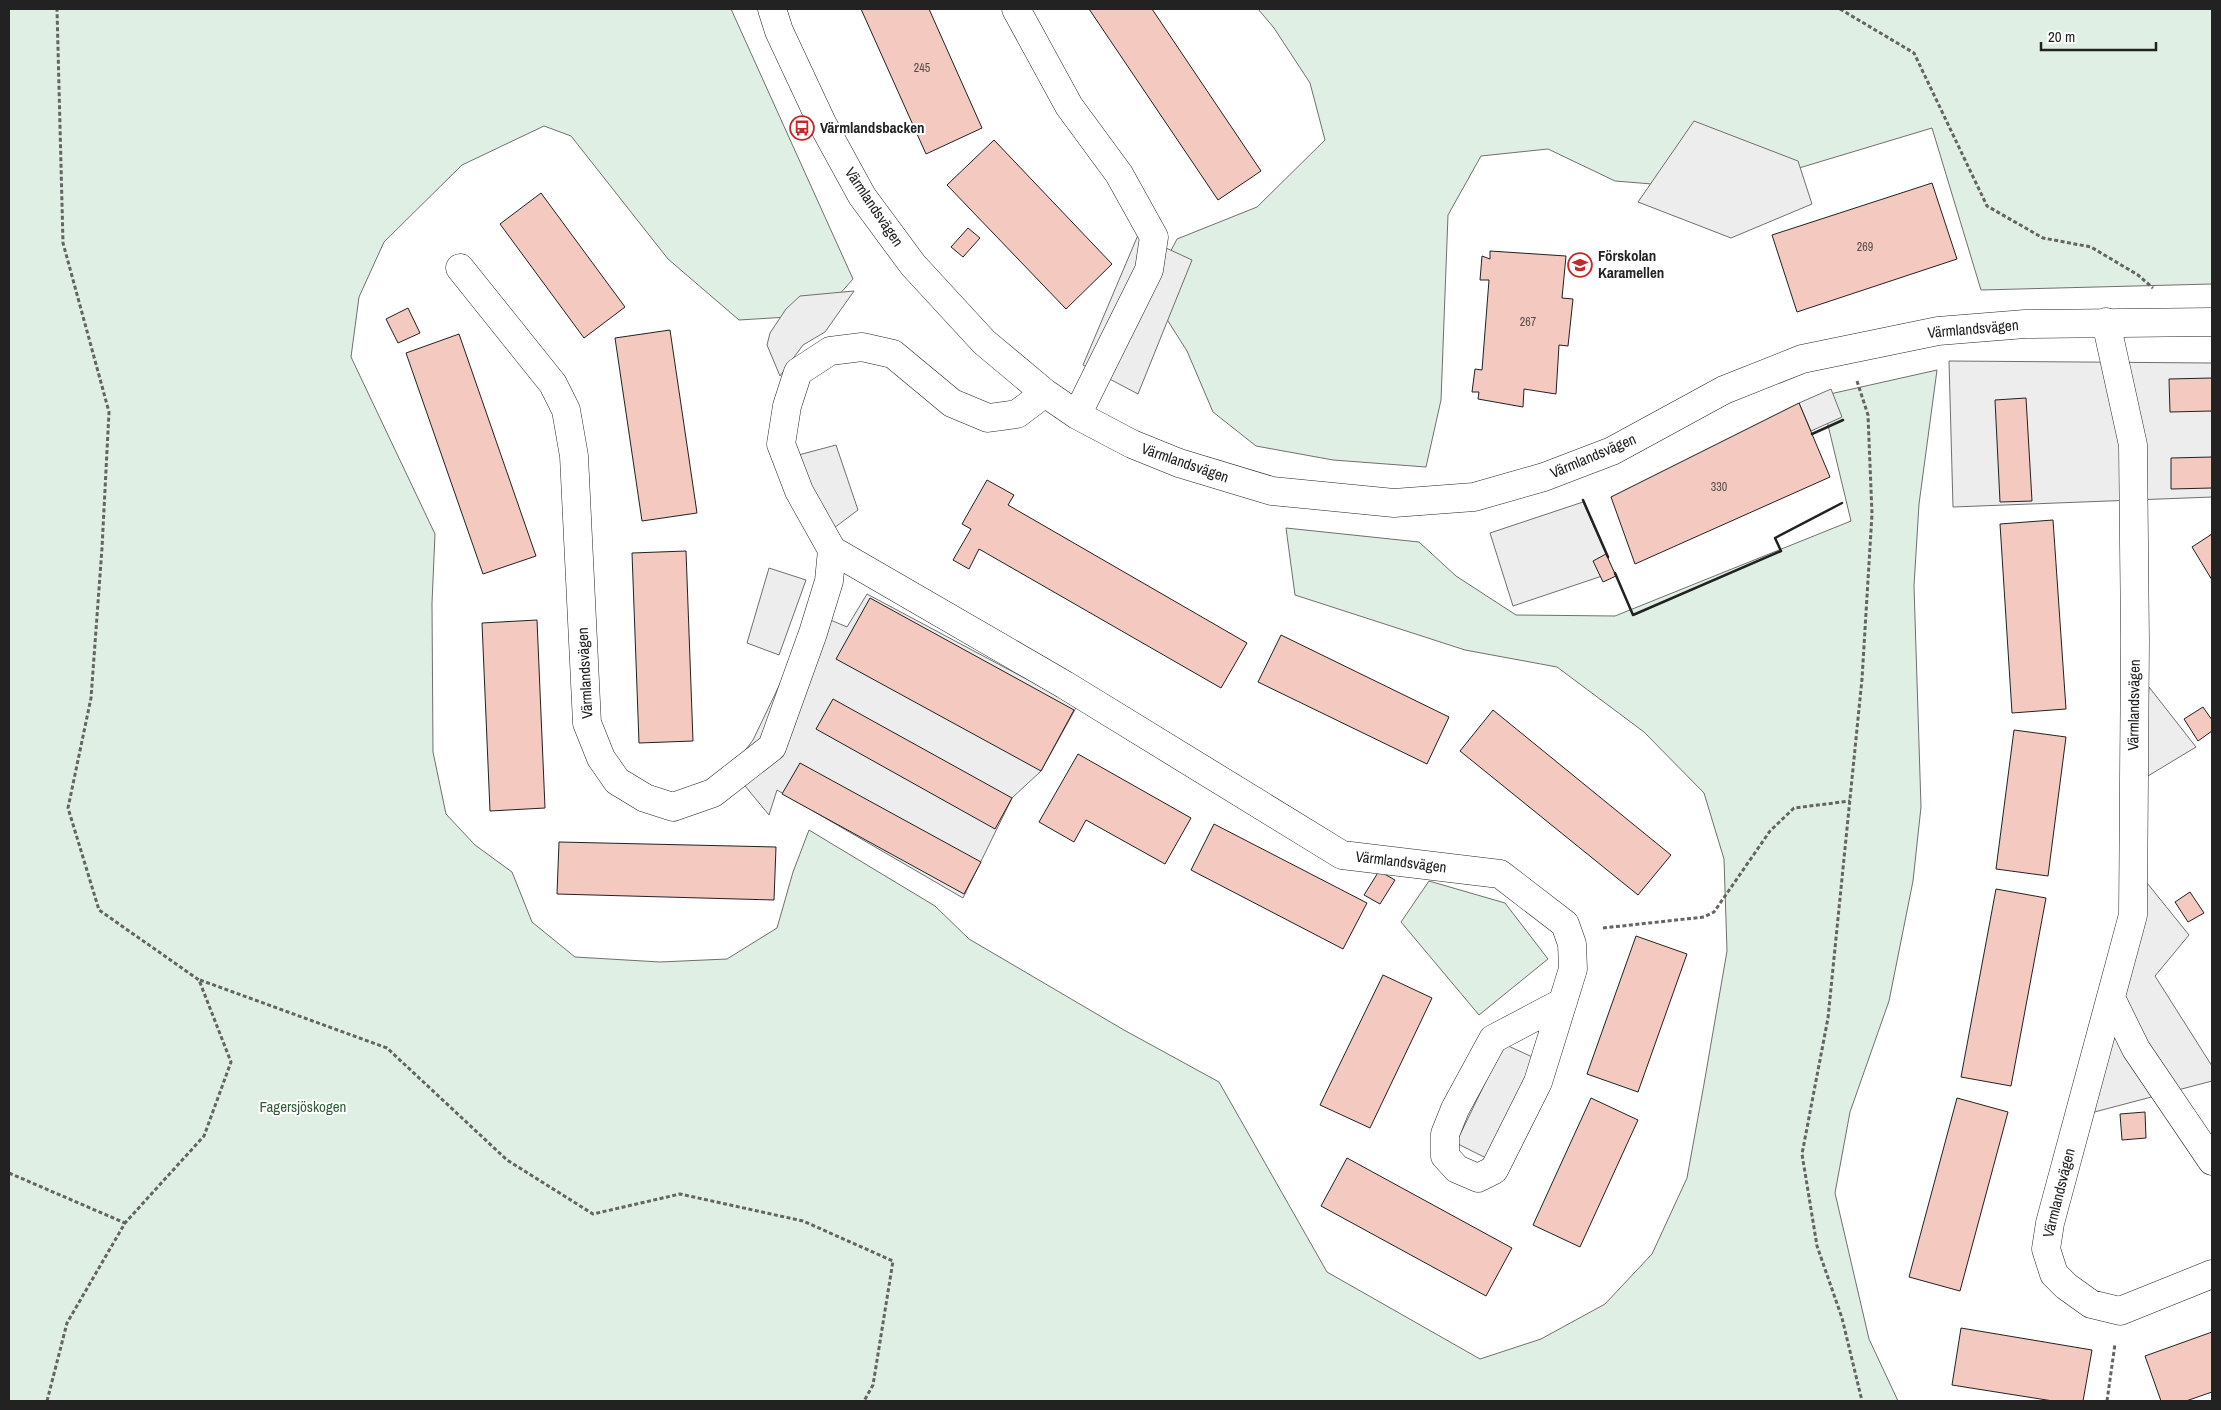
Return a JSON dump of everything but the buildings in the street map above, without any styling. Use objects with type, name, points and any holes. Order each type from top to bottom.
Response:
[{"type":"street","name":"Värmlandsvägen","points":[[772,9],[779,31],[822,123],[862,196],[913,265],[984,342],[1045,394],[1077,415],[1132,444],[1179,464],[1272,491],[1394,502],[1474,496],[1544,476],[1612,451],[1724,390],[1802,359],[1938,331],[2025,324],[2212,322]]},
{"type":"street","points":[[1016,9],[1069,106],[1119,174],[1154,237],[1149,270],[1077,415]]},
{"type":"street","name":"Värmlandsvägen","points":[[460,268],[553,384],[566,410],[574,456],[587,723],[601,758],[617,782],[645,798],[673,807],[713,793],[772,747],[827,590],[832,550],[1066,685],[1342,855],[1500,874],[1565,924]]},
{"type":"street","name":"Värmlandsvägen","points":[[2106,322],[2133,445],[2135,631],[2133,915],[2050,1223],[2046,1249],[2054,1274],[2066,1286],[2091,1304],[2120,1312]]},
{"type":"street","points":[[832,550],[798,491],[781,444],[787,406],[798,372],[830,352],[862,347],[893,354],[952,403],[988,418],[1017,414],[1045,394]]},
{"type":"street","points":[[1563,1002],[1493,1039],[1455,1109],[1445,1134],[1444,1156],[1457,1169],[1478,1178],[1494,1170],[1538,1082],[1563,1002],[1573,969],[1572,944],[1565,924]]},
{"type":"street","points":[[2111,998],[2136,1049],[2212,1161]]},
{"type":"street","points":[[2120,1312],[2212,1274]]},
{"type":"path","points":[[57,9],[62,243],[109,412],[102,548],[91,698],[68,808],[99,910],[199,980],[387,1048],[507,1160],[593,1214],[680,1194],[803,1221],[893,1261],[873,1385],[864,1401]]},
{"type":"path","points":[[1840,9],[1914,53],[1986,206],[2042,238],[2091,247],[2138,275],[2157,293],[2158,323]]},
{"type":"path","points":[[1846,349],[1868,415],[1872,514],[1862,679],[1828,1018],[1802,1154],[1817,1246],[1842,1318],[1862,1401]]},
{"type":"path","points":[[1565,924],[1591,929],[1704,917],[1714,912],[1770,830],[1794,808],[1850,801]]},
{"type":"path","points":[[47,1401],[67,1323],[125,1223],[204,1136],[230,1062],[199,980]]},
{"type":"path","points":[[9,1172],[125,1223]]},
{"type":"path","points":[[2107,1401],[2120,1312]]},
{"type":"green space","name":"Fagersjöskogen","points":[[9,9],[731,9],[853,279],[821,315],[739,320],[668,259],[571,136],[544,126],[462,165],[384,242],[359,297],[351,357],[435,534],[432,603],[433,752],[446,814],[475,845],[512,872],[532,922],[575,957],[660,962],[727,959],[777,928],[793,872],[809,830],[935,906],[969,939],[1124,1030],[1219,1082],[1327,1272],[1480,1359],[1541,1339],[1605,1304],[1652,1254],[1687,1178],[1727,951],[1724,859],[1704,793],[1644,732],[1557,667],[1465,650],[1295,595],[1286,528],[1419,542],[1456,576],[1516,615],[1615,616],[1851,521],[1821,396],[1937,370],[1919,504],[1914,586],[1921,807],[1913,881],[1889,1001],[1850,1112],[1835,1193],[1869,1339],[1898,1401],[9,1401]]},
{"type":"green space","points":[[1258,9],[2212,9],[2212,284],[1981,290],[1932,128],[1726,190],[1615,181],[1548,149],[1481,156],[1448,215],[1441,400],[1426,467],[1333,460],[1256,446],[1213,412],[1187,351],[1154,299],[1164,264],[1177,239],[1257,207],[1325,140],[1310,83],[1274,28]]},
{"type":"green space","points":[[1429,881],[1505,903],[1548,959],[1479,1015],[1401,922]]},
{"type":"shaded area","points":[[1694,121],[1798,161],[1812,204],[1731,238],[1638,202]]},
{"type":"shaded area","points":[[1138,235],[1192,260],[1138,394],[1083,365]]},
{"type":"shaded area","points":[[854,291],[825,332],[803,345],[780,376],[767,345],[770,333],[786,309],[800,296]]},
{"type":"shaded area","points":[[1949,361],[2212,363],[2212,497],[1953,507]]},
{"type":"shaded area","points":[[1831,389],[1842,417],[1811,431],[1799,403]]},
{"type":"shaded area","points":[[836,445],[858,510],[814,543],[776,461]]},
{"type":"shaded area","points":[[1583,502],[1614,572],[1513,606],[1490,533]]},
{"type":"shaded area","points":[[769,568],[806,580],[779,655],[747,643]]},
{"type":"shaded area","points":[[867,594],[1077,706],[1041,771],[1012,798],[963,898],[777,790],[769,815],[731,769],[753,740],[814,613],[847,627]]},
{"type":"shaded area","points":[[2149,687],[2196,747],[2143,779]]},
{"type":"shaded area","points":[[2139,873],[2189,935],[2155,976],[2212,1066],[2212,1081],[2087,1114]]},
{"type":"shaded area","points":[[1504,1044],[1539,1060],[1490,1160],[1456,1143]]},
{"type":"wall","points":[[1812,434],[1843,420]]},
{"type":"wall","points":[[1583,500],[1608,557]]},
{"type":"wall","points":[[1615,573],[1633,615],[1781,551],[1775,538],[1842,503]]},
{"type":"place","name":"Värmlandsbacken","points":[[802,128]]},
{"type":"place","name":"Förskolan Karamellen","points":[[1580,265]]}]
